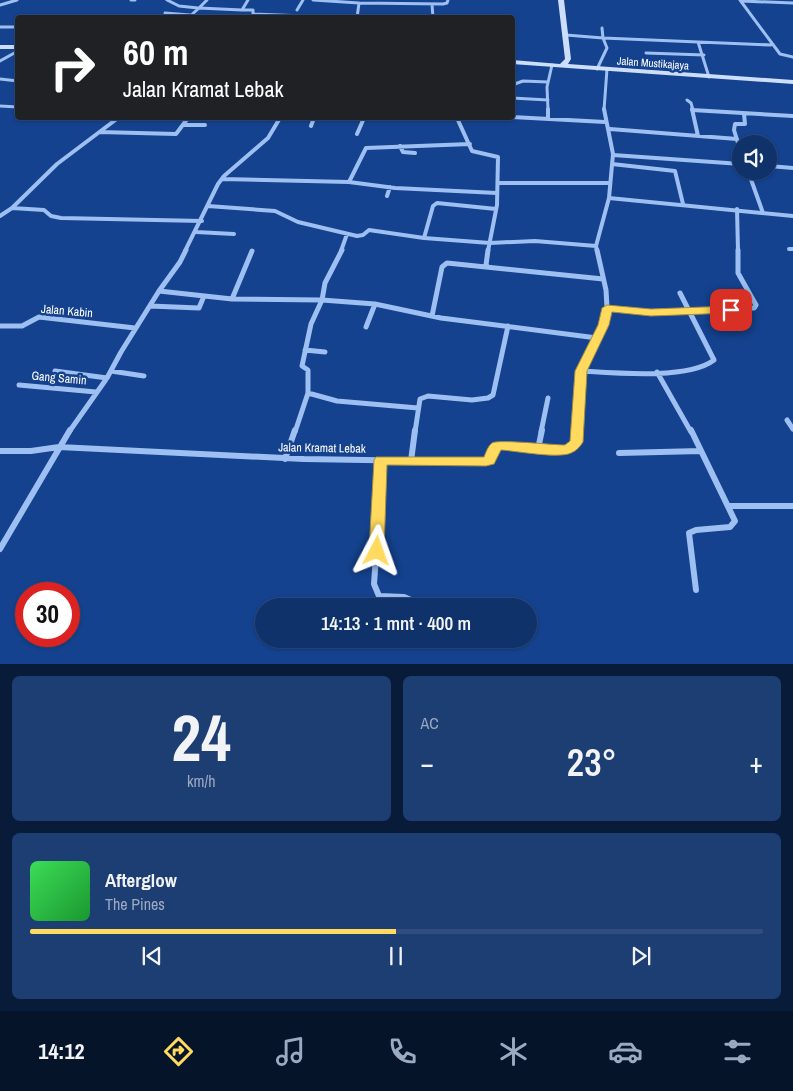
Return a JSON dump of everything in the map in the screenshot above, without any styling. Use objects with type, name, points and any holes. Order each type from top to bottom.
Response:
[{"type":"main road","points":[[560,66],[566,63],[568,58],[561,0]]},
{"type":"main road","points":[[0,47],[15,49]]},
{"type":"main road","points":[[568,58],[588,68]]},
{"type":"main road","name":"Jalan Mustikajaya","points":[[515,62],[793,82]]},
{"type":"street","points":[[0,4],[9,0]]},
{"type":"street","points":[[0,4],[17,0]]},
{"type":"street","points":[[167,0],[179,6],[253,10],[253,14],[275,15]]},
{"type":"street","points":[[190,15],[208,0]]},
{"type":"street","points":[[242,10],[248,0]]},
{"type":"street","points":[[297,10],[303,0]]},
{"type":"street","points":[[313,0],[432,4],[447,3],[448,0]]},
{"type":"street","points":[[740,0],[793,3]]},
{"type":"street","points":[[740,0],[771,44],[782,56],[793,57]]},
{"type":"street","points":[[357,15],[359,3]]},
{"type":"street","points":[[432,4],[433,15]]},
{"type":"street","points":[[78,15],[80,10]]},
{"type":"street","points":[[165,13],[181,15]]},
{"type":"street","points":[[0,27],[15,27]]},
{"type":"street","points":[[597,69],[607,48],[602,28]]},
{"type":"street","points":[[566,35],[771,44]]},
{"type":"street","points":[[698,42],[704,55],[709,76]]},
{"type":"street","points":[[0,62],[15,51]]},
{"type":"street","points":[[646,53],[704,55]]},
{"type":"street","points":[[548,118],[548,82],[552,65]]},
{"type":"street","points":[[515,116],[605,122],[607,70]]},
{"type":"street","points":[[0,79],[15,81]]},
{"type":"street","points":[[515,84],[523,81],[548,82]]},
{"type":"street","points":[[515,98],[548,100]]},
{"type":"street","points":[[688,100],[691,103],[698,136]]},
{"type":"street","points":[[0,106],[15,107]]},
{"type":"street","points":[[692,110],[793,116]]},
{"type":"street","points":[[736,135],[734,125],[745,124],[744,114]]},
{"type":"street","points":[[1,217],[57,164],[115,120]]},
{"type":"street","points":[[99,132],[175,134],[187,120]]},
{"type":"street","points":[[0,549],[59,447],[96,392],[108,378],[135,328],[180,262],[202,222],[222,179],[268,138],[279,120]]},
{"type":"street","points":[[311,126],[313,120]]},
{"type":"street","points":[[357,134],[363,120]]},
{"type":"street","points":[[458,120],[474,153],[498,157],[499,183],[486,264],[488,267]]},
{"type":"street","name":"Jalan Kramat Lebak","points":[[0,451],[31,451],[59,447],[285,459],[488,461],[494,448],[498,445],[568,450],[576,442],[581,371],[604,325],[607,308],[606,290],[596,246],[610,198],[613,155],[610,129],[605,122]]},
{"type":"street","points":[[183,125],[204,125]]},
{"type":"street","points":[[610,129],[732,139]]},
{"type":"street","points":[[349,182],[366,148],[470,144]]},
{"type":"street","points":[[400,146],[403,152],[416,153]]},
{"type":"street","points":[[613,155],[732,163]]},
{"type":"street","points":[[612,164],[676,171],[683,204]]},
{"type":"street","points":[[777,167],[793,168]]},
{"type":"street","points":[[222,179],[349,182],[390,187],[497,193]]},
{"type":"street","points":[[751,180],[762,212]]},
{"type":"street","points":[[499,183],[610,184]]},
{"type":"street","points":[[387,196],[390,187]]},
{"type":"street","points":[[610,198],[793,216]]},
{"type":"street","points":[[424,238],[433,206],[438,203],[496,209]]},
{"type":"street","points":[[208,206],[275,211],[298,222],[360,236],[368,230],[424,238],[490,243],[535,241],[596,246]]},
{"type":"street","points":[[12,208],[44,210],[50,215],[61,218],[202,222]]},
{"type":"street","points":[[607,308],[651,312],[756,307],[738,273],[737,209]]},
{"type":"street","points":[[196,232],[234,234]]},
{"type":"street","points":[[285,459],[308,393],[308,370],[302,366],[311,320],[322,300],[327,280],[343,251],[347,234]]},
{"type":"street","points":[[232,299],[252,250]]},
{"type":"street","points":[[432,316],[443,264],[603,278]]},
{"type":"street","points":[[159,291],[232,299],[322,300],[375,304],[432,316],[597,338]]},
{"type":"street","points":[[581,371],[657,372],[705,368],[713,362],[691,311],[680,293]]},
{"type":"street","points":[[150,306],[199,308],[204,296]]},
{"type":"street","points":[[366,327],[375,304]]},
{"type":"street","name":"Jalan Kabin","points":[[0,326],[22,326],[39,317],[135,328]]},
{"type":"street","points":[[412,460],[420,399],[428,396],[481,400],[491,398],[494,395],[508,326]]},
{"type":"street","points":[[305,350],[326,352]]},
{"type":"street","points":[[55,371],[108,378]]},
{"type":"street","points":[[111,371],[144,376]]},
{"type":"street","points":[[657,372],[701,451],[735,521],[730,527],[696,530],[689,533],[696,590]]},
{"type":"street","name":"Gang Samin","points":[[19,385],[96,392]]},
{"type":"street","points":[[308,393],[337,401],[418,408]]},
{"type":"street","points":[[538,449],[548,398]]},
{"type":"street","points":[[787,420],[793,429]]},
{"type":"street","points":[[619,453],[701,451]]},
{"type":"street","points":[[380,460],[380,515],[374,584],[379,596],[406,598]]},
{"type":"street","points":[[729,506],[793,506]]},
{"type":"route","points":[[377,551],[380,515],[380,460],[486,462],[489,460],[494,448],[498,445],[568,450],[576,442],[576,419],[581,371],[604,325],[607,308],[651,312],[731,310]]}]
